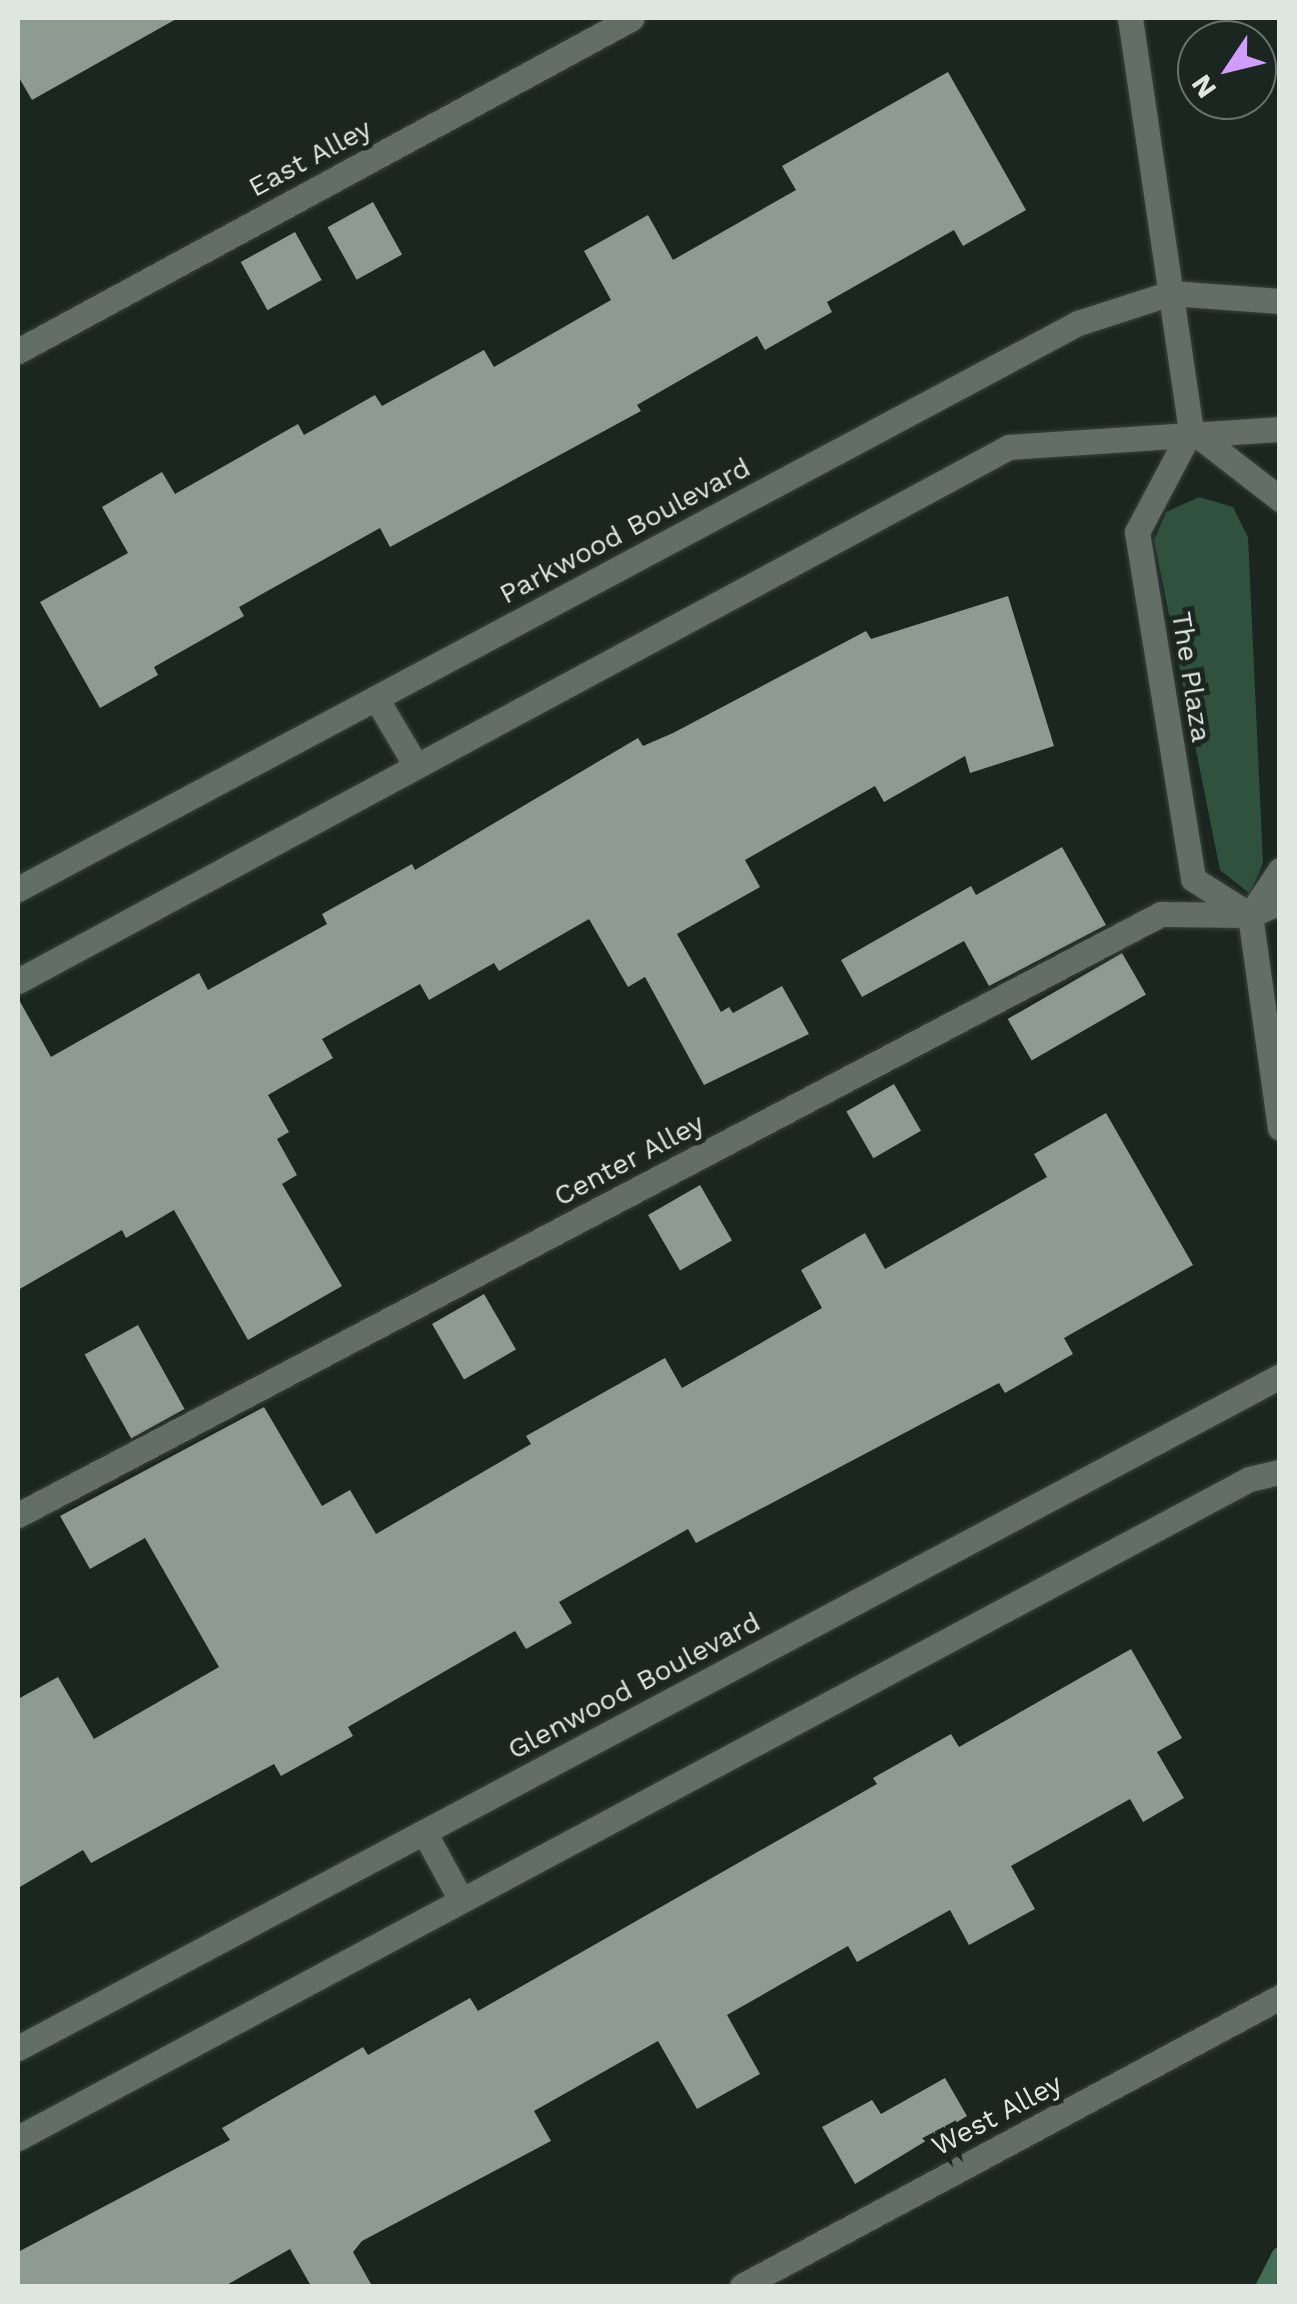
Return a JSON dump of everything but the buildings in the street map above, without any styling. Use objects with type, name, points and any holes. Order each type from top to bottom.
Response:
[{"type":"street","name":"East Alley","points":[[18,350],[632,18]]},
{"type":"street","points":[[1130,18],[1191,430],[1280,499]]},
{"type":"street","name":"Parkwood Boulevard","points":[[18,890],[1078,323],[1171,293],[1280,301]]},
{"type":"street","points":[[18,981],[1009,447],[1191,430],[1280,429]]},
{"type":"street","name":"The Plaza","points":[[1191,430],[1136,532],[1194,879],[1250,914]]},
{"type":"street","points":[[376,698],[416,766]]},
{"type":"street","points":[[1280,870],[1250,914],[1280,1128]]},
{"type":"street","name":"Center Alley","points":[[18,1515],[1161,914],[1250,914],[1280,902]]},
{"type":"street","name":"Glenwood Boulevard","points":[[18,2048],[1280,1376]]},
{"type":"street","points":[[18,2138],[1249,1479],[1280,1472]]},
{"type":"street","points":[[424,1832],[461,1900]]},
{"type":"street","name":"West Alley","points":[[742,2286],[1280,1997]]},
{"type":"green space","points":[[1199,497],[1233,507],[1248,537],[1263,863],[1250,894],[1220,870],[1154,540],[1166,512]]},
{"type":"waterway","points":[[1265,2286],[1280,2256]]}]
